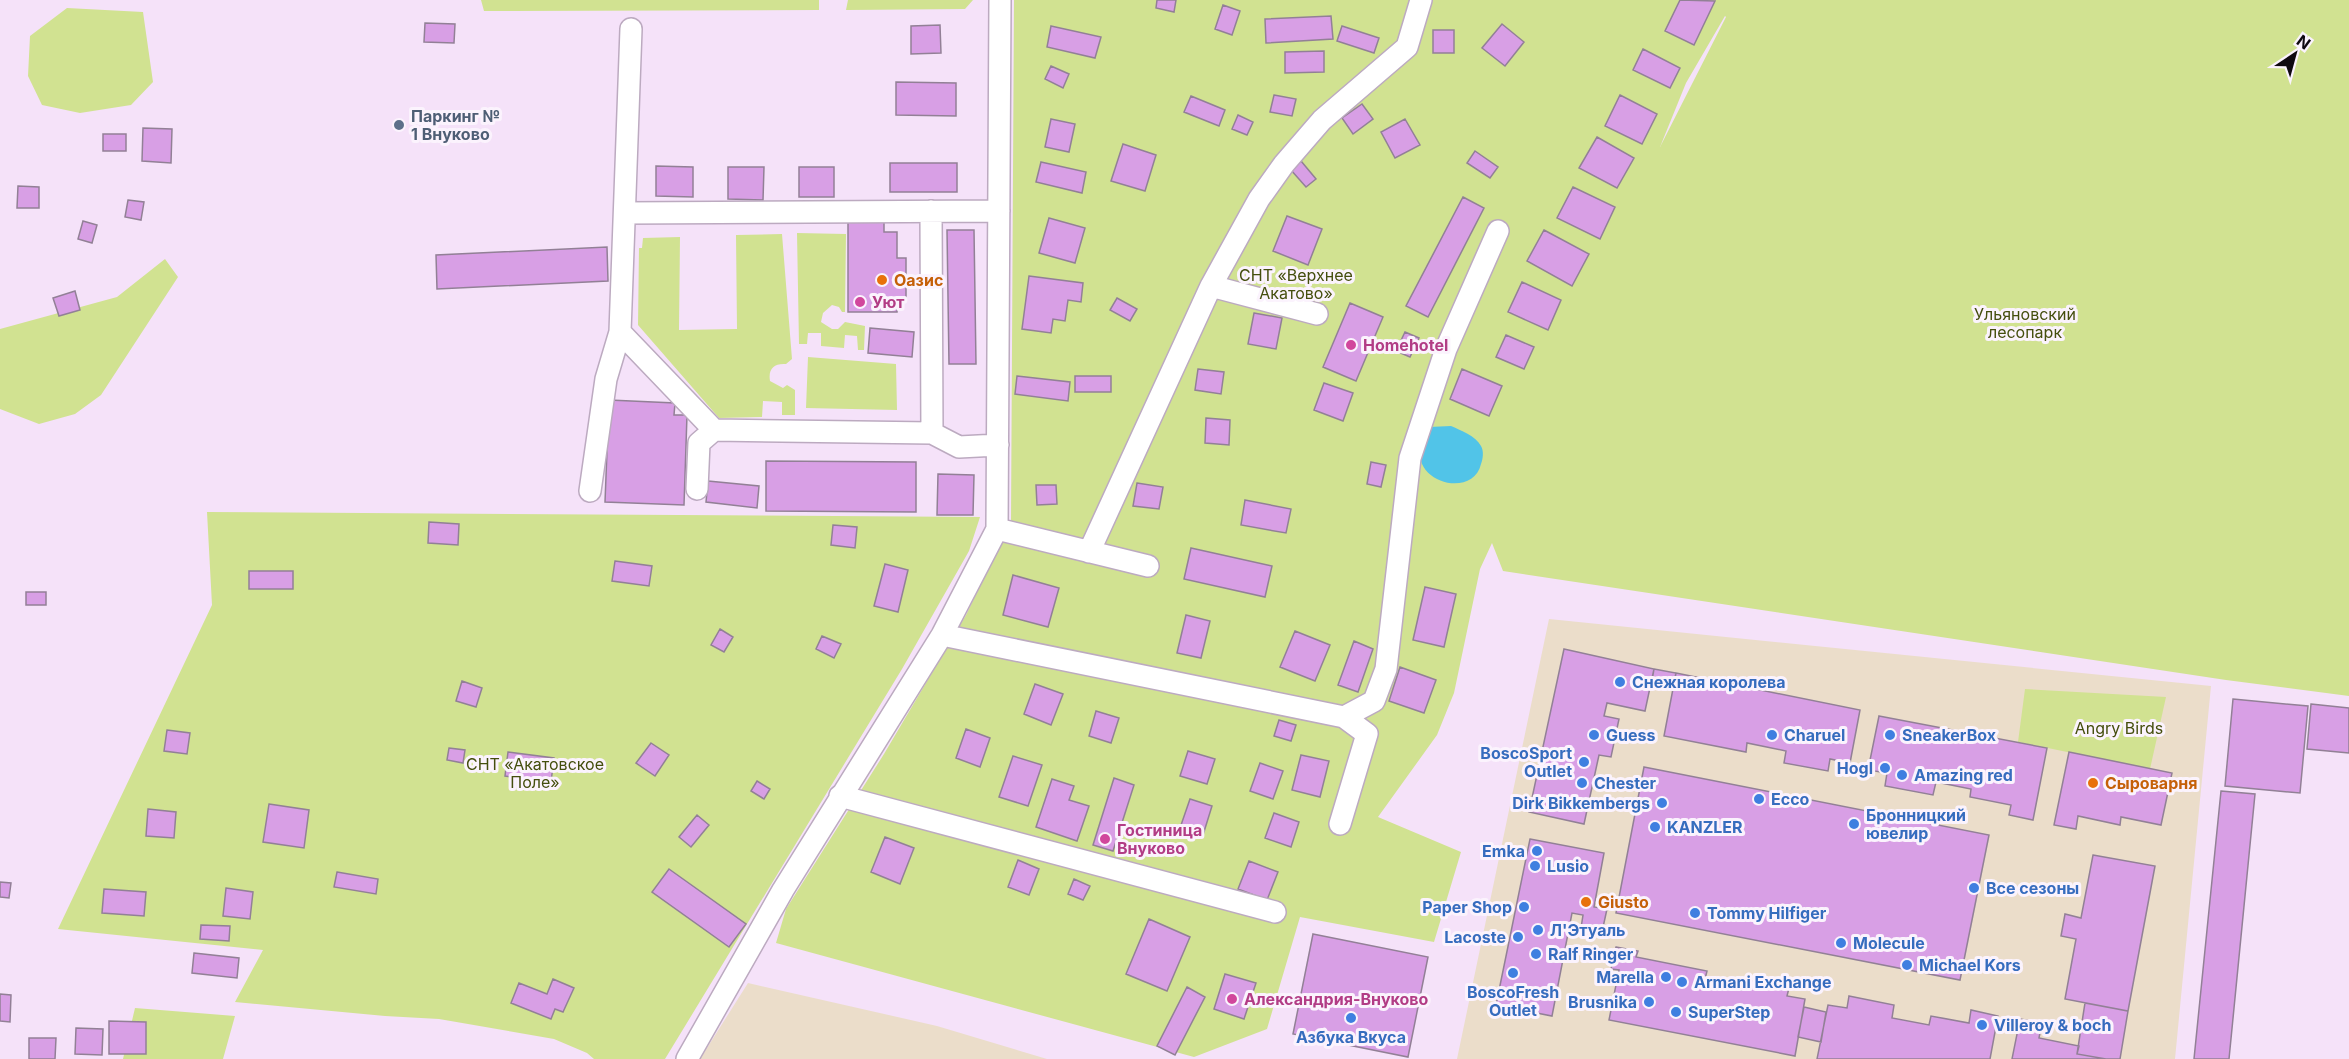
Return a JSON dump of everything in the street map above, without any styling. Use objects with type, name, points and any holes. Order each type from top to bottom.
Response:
[{"type":"street","points":[[687,1059],[783,890],[942,635],[997,529],[1000,0]]},
{"type":"street","points":[[1089,552],[1211,286],[1259,199],[1284,164],[1322,120],[1407,47],[1421,0]]},
{"type":"street","points":[[590,491],[606,379],[620,332],[631,29]]},
{"type":"street","points":[[931,211],[932,433]]},
{"type":"street","points":[[625,213],[999,211]]},
{"type":"street","points":[[1344,717],[1374,701],[1386,669],[1410,458],[1446,349],[1498,231]]},
{"type":"street","points":[[1211,286],[1317,314]]},
{"type":"street","points":[[620,332],[714,430]]},
{"type":"street","points":[[697,489],[699,443],[714,430],[932,433],[960,447],[998,445]]},
{"type":"street","points":[[997,529],[1148,566]]},
{"type":"street","points":[[942,635],[1344,717],[1367,734],[1340,824]]},
{"type":"street","points":[[840,796],[1275,912]]},
{"type":"shaded area","points":[[1549,619],[2211,686],[2175,1059],[1457,1059]]},
{"type":"shaded area","points":[[748,983],[937,1026],[1047,1059],[700,1059]]},
{"type":"green space","points":[[481,0],[819,0],[819,10],[484,11]]},
{"type":"green space","points":[[848,0],[973,0],[965,9],[846,10]]},
{"type":"green space","points":[[1014,0],[2349,0],[2349,696],[2226,680],[1503,571],[1492,543],[1480,569],[1454,693],[1437,735],[1378,817],[1461,852],[1434,942],[1300,917],[1267,1029],[1194,1057],[776,943],[786,909],[884,754],[966,615],[1011,522]],"holes":[[[1726,17],[1660,147],[1686,83]]]},
{"type":"green space","points":[[67,8],[143,12],[153,82],[131,105],[80,113],[42,105],[28,76],[30,36]]},
{"type":"green space","points":[[797,233],[846,234],[845,312],[832,305],[823,313],[821,322],[832,329],[838,329],[845,322],[865,326],[864,350],[858,350],[857,336],[845,335],[844,348],[821,346],[821,333],[808,333],[807,344],[799,344]]},
{"type":"green space","points":[[782,234],[792,359],[786,364],[773,368],[770,381],[783,388],[787,385],[795,390],[795,415],[782,415],[782,402],[763,401],[762,417],[719,418],[638,325],[639,248],[642,248],[643,238],[680,237],[679,330],[737,329],[736,235]]},
{"type":"green space","points":[[165,259],[178,277],[101,395],[75,414],[39,424],[0,409],[0,329],[117,297]]},
{"type":"green space","points":[[808,357],[896,364],[897,410],[806,408]]},
{"type":"green space","name":"СНТ «Акатовское Поле»","points":[[207,512],[980,517],[969,551],[902,669],[665,1059],[594,1059],[587,1053],[554,1039],[439,1019],[235,1002],[263,950],[58,929],[212,605]]},
{"type":"green space","name":"Angry Birds","points":[[2025,689],[2166,697],[2150,769],[2018,742]]},
{"type":"green space","points":[[135,1008],[235,1016],[223,1059],[123,1059]]},
{"type":"water","points":[[1451,426],[1468,434],[1481,446],[1482,462],[1476,475],[1467,481],[1444,482],[1433,477],[1425,469],[1420,457],[1424,435],[1429,427]]},
{"type":"building","points":[[1157,0],[1176,0],[1174,12],[1156,8]]},
{"type":"building","points":[[1680,0],[1715,1],[1694,45],[1665,31]]},
{"type":"building","points":[[1223,5],[1240,11],[1232,35],[1215,29]]},
{"type":"building","points":[[1331,16],[1333,39],[1266,43],[1265,19]]},
{"type":"building","points":[[425,23],[455,24],[454,43],[424,42]]},
{"type":"building","points":[[1502,24],[1524,42],[1505,66],[1482,48]]},
{"type":"building","points":[[940,25],[941,53],[911,54],[911,26]]},
{"type":"building","points":[[1051,26],[1101,37],[1095,58],[1047,47]]},
{"type":"building","points":[[1342,26],[1379,38],[1374,53],[1337,41]]},
{"type":"building","points":[[1433,30],[1454,30],[1454,53],[1433,53]]},
{"type":"building","points":[[1643,49],[1680,68],[1670,88],[1633,70]]},
{"type":"building","points":[[1324,51],[1324,72],[1285,73],[1285,52]]},
{"type":"building","points":[[1051,66],[1069,74],[1063,88],[1045,79]]},
{"type":"building","points":[[896,82],[956,83],[956,116],[896,115]]},
{"type":"building","points":[[1274,95],[1296,99],[1292,116],[1270,112]]},
{"type":"building","points":[[1620,95],[1657,114],[1642,144],[1605,126]]},
{"type":"building","points":[[1191,96],[1225,110],[1219,126],[1184,112]]},
{"type":"building","points":[[1362,104],[1373,119],[1353,134],[1342,118]]},
{"type":"building","points":[[1238,115],[1253,122],[1247,135],[1232,129]]},
{"type":"building","points":[[1051,119],[1075,124],[1069,152],[1045,147]]},
{"type":"building","points":[[1405,119],[1420,145],[1395,158],[1381,132]]},
{"type":"building","points":[[143,128],[172,129],[171,163],[142,161]]},
{"type":"building","points":[[103,134],[126,134],[126,151],[103,151]]},
{"type":"building","points":[[1597,137],[1634,158],[1617,188],[1579,168]]},
{"type":"building","points":[[1123,144],[1156,155],[1145,191],[1111,181]]},
{"type":"building","points":[[1475,151],[1498,167],[1490,178],[1467,163]]},
{"type":"building","points":[[1301,161],[1316,179],[1306,187],[1291,170]]},
{"type":"building","points":[[1041,162],[1086,172],[1082,193],[1036,182]]},
{"type":"building","points":[[890,163],[957,163],[957,192],[890,192]]},
{"type":"building","points":[[656,166],[693,167],[693,197],[656,196]]},
{"type":"building","points":[[728,167],[764,167],[763,200],[728,199]]},
{"type":"building","points":[[799,167],[834,167],[834,197],[799,197]]},
{"type":"building","points":[[18,186],[39,187],[39,208],[17,208]]},
{"type":"building","points":[[1573,187],[1615,207],[1600,239],[1557,218]]},
{"type":"building","points":[[1463,197],[1484,208],[1428,317],[1406,306]]},
{"type":"building","points":[[128,200],[144,202],[141,220],[125,217]]},
{"type":"building","points":[[1287,216],[1322,229],[1308,265],[1273,251]]},
{"type":"building","points":[[1049,218],[1085,228],[1075,263],[1039,253]]},
{"type":"building","points":[[83,221],[97,225],[92,243],[78,239]]},
{"type":"building","points":[[848,221],[884,222],[884,232],[897,232],[897,258],[906,258],[906,301],[897,301],[897,312],[848,312]]},
{"type":"building","points":[[947,230],[974,230],[976,364],[949,364]]},
{"type":"building","points":[[1544,230],[1589,254],[1572,286],[1527,261]]},
{"type":"building","points":[[607,247],[608,281],[437,289],[436,255]]},
{"type":"building","points":[[1029,276],[1083,283],[1081,302],[1068,300],[1065,321],[1053,319],[1051,333],[1022,329]]},
{"type":"building","points":[[1522,282],[1561,300],[1548,330],[1508,312]]},
{"type":"building","points":[[75,291],[80,310],[59,316],[53,298]]},
{"type":"building","points":[[1117,298],[1137,309],[1130,321],[1110,310]]},
{"type":"building","points":[[1350,303],[1383,317],[1356,381],[1323,367]]},
{"type":"building","points":[[1254,313],[1282,318],[1276,349],[1248,344]]},
{"type":"building","points":[[870,328],[914,332],[912,357],[868,353]]},
{"type":"building","points":[[1405,332],[1419,338],[1410,357],[1396,351]]},
{"type":"building","points":[[1506,335],[1534,347],[1524,369],[1496,357]]},
{"type":"building","points":[[1198,369],[1224,372],[1221,394],[1195,390]]},
{"type":"building","points":[[1462,369],[1502,386],[1489,416],[1450,399]]},
{"type":"building","points":[[1017,376],[1070,382],[1068,401],[1015,394]]},
{"type":"building","points":[[1075,376],[1111,376],[1111,392],[1075,392]]},
{"type":"building","points":[[1324,383],[1353,393],[1343,421],[1314,410]]},
{"type":"building","points":[[609,400],[675,403],[674,415],[687,415],[684,505],[605,502]]},
{"type":"building","points":[[1206,418],[1230,420],[1229,445],[1205,443]]},
{"type":"building","points":[[766,461],[916,462],[916,512],[766,511]]},
{"type":"building","points":[[1371,462],[1386,465],[1381,487],[1367,484]]},
{"type":"building","points":[[938,474],[974,475],[973,515],[937,515]]},
{"type":"building","points":[[708,481],[759,486],[757,508],[706,502]]},
{"type":"building","points":[[1137,483],[1163,487],[1159,509],[1133,506]]},
{"type":"building","points":[[1036,485],[1056,485],[1057,504],[1037,505]]},
{"type":"building","points":[[1245,500],[1291,509],[1286,533],[1241,525]]},
{"type":"building","points":[[429,522],[459,524],[458,545],[428,543]]},
{"type":"building","points":[[833,525],[857,527],[855,548],[831,545]]},
{"type":"building","points":[[1191,548],[1272,566],[1265,597],[1184,579]]},
{"type":"building","points":[[615,561],[652,566],[649,586],[612,581]]},
{"type":"building","points":[[885,564],[908,570],[898,612],[874,606]]},
{"type":"building","points":[[249,571],[293,571],[293,589],[249,589]]},
{"type":"building","points":[[1013,575],[1059,588],[1048,627],[1003,615]]},
{"type":"building","points":[[1425,587],[1456,594],[1444,647],[1413,640]]},
{"type":"building","points":[[26,592],[46,592],[46,605],[26,605]]},
{"type":"building","points":[[1186,615],[1210,621],[1201,658],[1177,653]]},
{"type":"building","points":[[720,629],[733,637],[724,652],[711,645]]},
{"type":"building","points":[[1295,631],[1330,645],[1315,681],[1280,667]]},
{"type":"building","points":[[822,636],[841,644],[834,658],[816,649]]},
{"type":"building","points":[[1354,641],[1373,649],[1358,692],[1338,685]]},
{"type":"building","points":[[1564,649],[1654,669],[1645,711],[1607,703],[1604,716],[1619,719],[1611,757],[1599,755],[1584,824],[1529,812]]},
{"type":"building","points":[[1400,667],[1436,680],[1424,713],[1389,701]]},
{"type":"building","points":[[1654,669],[1676,673],[1673,686],[1652,681]]},
{"type":"building","points":[[1676,673],[1860,710],[1850,763],[1830,759],[1828,771],[1784,763],[1786,751],[1747,743],[1746,752],[1664,736]]},
{"type":"building","points":[[462,681],[482,688],[476,707],[456,701]]},
{"type":"building","points":[[1035,684],[1063,694],[1051,725],[1024,714]]},
{"type":"building","points":[[2233,699],[2308,706],[2300,793],[2225,786]]},
{"type":"building","points":[[2311,704],[2349,708],[2349,753],[2307,749]]},
{"type":"building","points":[[1096,711],[1119,718],[1111,743],[1089,736]]},
{"type":"building","points":[[1879,716],[2047,748],[2033,820],[2009,815],[2011,805],[1970,797],[1971,789],[1936,782],[1933,795],[1885,786],[1887,773],[1868,770]]},
{"type":"building","points":[[1279,720],[1296,725],[1291,741],[1274,736]]},
{"type":"building","points":[[966,729],[990,738],[980,767],[956,758]]},
{"type":"building","points":[[167,730],[190,733],[187,754],[164,751]]},
{"type":"building","points":[[651,743],[669,755],[655,776],[636,763]]},
{"type":"building","points":[[449,748],[465,750],[463,763],[447,760]]},
{"type":"building","points":[[1188,751],[1215,759],[1207,784],[1180,776]]},
{"type":"building","points":[[508,752],[554,758],[551,782],[505,776]]},
{"type":"building","points":[[2069,752],[2172,773],[2161,825],[2121,817],[2120,825],[2078,816],[2076,829],[2054,825]]},
{"type":"building","points":[[1301,755],[1329,761],[1320,797],[1292,790]]},
{"type":"building","points":[[1013,756],[1042,765],[1028,806],[999,797]]},
{"type":"building","points":[[1260,763],[1283,771],[1273,799],[1250,791]]},
{"type":"building","points":[[1644,767],[1989,835],[1960,980],[1616,913]]},
{"type":"building","points":[[1114,778],[1134,785],[1113,851],[1093,845]]},
{"type":"building","points":[[1052,779],[1074,786],[1069,800],[1089,806],[1077,841],[1036,827]]},
{"type":"building","points":[[757,781],[770,789],[764,799],[751,791]]},
{"type":"building","points":[[2221,791],[2255,794],[2229,1059],[2194,1059]]},
{"type":"building","points":[[1190,799],[1212,806],[1203,835],[1180,828]]},
{"type":"building","points":[[269,804],[309,810],[304,848],[263,842]]},
{"type":"building","points":[[148,809],[176,812],[174,838],[146,836]]},
{"type":"building","points":[[1274,813],[1299,822],[1291,847],[1265,838]]},
{"type":"building","points":[[697,815],[709,825],[691,847],[679,837]]},
{"type":"building","points":[[885,837],[914,848],[900,884],[871,872]]},
{"type":"building","points":[[1530,839],[1604,853],[1594,907],[1607,909],[1602,932],[1581,928],[1583,915],[1572,913],[1552,1016],[1496,1005]]},
{"type":"building","points":[[2093,855],[2155,866],[2128,1011],[2065,999],[2076,939],[2061,936],[2065,914],[2081,918]]},
{"type":"building","points":[[1018,860],[1039,869],[1029,895],[1008,887]]},
{"type":"building","points":[[1249,861],[1278,872],[1267,900],[1238,889]]},
{"type":"building","points":[[669,869],[746,924],[729,947],[652,892]]},
{"type":"building","points":[[337,872],[378,879],[376,894],[334,887]]},
{"type":"building","points":[[1074,879],[1090,886],[1083,900],[1068,894]]},
{"type":"building","points":[[0,882],[11,883],[9,898],[0,897]]},
{"type":"building","points":[[226,888],[253,892],[250,919],[223,916]]},
{"type":"building","points":[[104,889],[146,892],[144,916],[102,913]]},
{"type":"building","points":[[1149,919],[1190,937],[1167,991],[1126,974]]},
{"type":"building","points":[[201,925],[230,926],[229,941],[200,939]]},
{"type":"building","points":[[1313,934],[1428,957],[1408,1057],[1293,1034]]},
{"type":"building","points":[[1616,947],[1638,951],[1636,957],[1707,971],[1704,983],[1741,990],[1743,979],[1789,988],[1787,996],[1805,999],[1795,1056],[1609,1020],[1619,970],[1611,969]]},
{"type":"building","points":[[194,953],[239,958],[237,978],[192,973]]},
{"type":"building","points":[[1225,974],[1256,983],[1244,1019],[1214,1009]]},
{"type":"building","points":[[553,979],[574,988],[563,1012],[555,1009],[551,1019],[511,1003],[519,983],[547,994]]},
{"type":"building","points":[[1187,987],[1205,997],[1175,1055],[1157,1046]]},
{"type":"building","points":[[0,994],[11,995],[10,1022],[0,1021]]},
{"type":"building","points":[[1849,996],[1894,1005],[1892,1018],[1929,1025],[1931,1016],[1969,1023],[1971,1010],[1998,1016],[1990,1059],[1817,1059],[1828,1005],[1847,1008]]},
{"type":"building","points":[[2085,1003],[2128,1011],[2120,1059],[2077,1054]]},
{"type":"building","points":[[1804,1007],[1826,1012],[1821,1042],[1798,1037]]},
{"type":"building","points":[[2020,1019],[2042,1023],[2039,1038],[2079,1046],[2077,1054],[2106,1059],[2012,1059]]},
{"type":"building","points":[[109,1021],[146,1022],[146,1054],[109,1054]]},
{"type":"building","points":[[76,1028],[103,1029],[102,1055],[75,1054]]},
{"type":"building","points":[[29,1038],[56,1038],[55,1059],[29,1059]]},
{"type":"place","name":"Паркинг № 1 Внуково","points":[[399,125]]},
{"type":"place","name":"Оазис","points":[[882,280]]},
{"type":"place","name":"Уют","points":[[860,302]]},
{"type":"place","name":"Homehotel","points":[[1351,345]]},
{"type":"place","name":"Снежная королева","points":[[1620,682]]},
{"type":"place","name":"Guess","points":[[1594,735]]},
{"type":"place","name":"Charuel","points":[[1772,735]]},
{"type":"place","name":"SneakerBox","points":[[1890,735]]},
{"type":"place","name":"BoscoSport Outlet","points":[[1584,762]]},
{"type":"place","name":"Hogl","points":[[1885,768]]},
{"type":"place","name":"Amazing red","points":[[1902,775]]},
{"type":"place","name":"Chester","points":[[1582,783]]},
{"type":"place","name":"Сыроварня","points":[[2093,783]]},
{"type":"place","name":"Ecco","points":[[1759,799]]},
{"type":"place","name":"Dirk Bikkembergs","points":[[1662,803]]},
{"type":"place","name":"Бронницкий ювелир","points":[[1854,824]]},
{"type":"place","name":"KANZLER","points":[[1655,827]]},
{"type":"place","name":"Гостиница Внуково","points":[[1105,839]]},
{"type":"place","name":"Emka","points":[[1537,851]]},
{"type":"place","name":"Lusio","points":[[1535,866]]},
{"type":"place","name":"Все сезоны","points":[[1974,888]]},
{"type":"place","name":"Giusto","points":[[1586,902]]},
{"type":"place","name":"Paper Shop","points":[[1524,907]]},
{"type":"place","name":"Tommy Hilfiger","points":[[1695,913]]},
{"type":"place","name":"Л'Этуаль","points":[[1538,930]]},
{"type":"place","name":"Lacoste","points":[[1518,937]]},
{"type":"place","name":"Molecule","points":[[1841,943]]},
{"type":"place","name":"Ralf Ringer","points":[[1536,954]]},
{"type":"place","name":"Michael Kors","points":[[1907,965]]},
{"type":"place","name":"BoscoFresh Outlet","points":[[1513,973]]},
{"type":"place","name":"Marella","points":[[1666,977]]},
{"type":"place","name":"Armani Exchange","points":[[1682,982]]},
{"type":"place","name":"Александрия-Внуково","points":[[1232,999]]},
{"type":"place","name":"Brusnika","points":[[1649,1002]]},
{"type":"place","name":"SuperStep","points":[[1676,1012]]},
{"type":"place","name":"Азбука Вкуса","points":[[1351,1018]]},
{"type":"place","name":"Villeroy & boch","points":[[1982,1025]]},
{"type":"park label","name":"СНТ «Верхнее Акатово»","points":[[1296,284]]},
{"type":"park label","name":"Ульяновский лесопарк","points":[[2025,323]]}]
